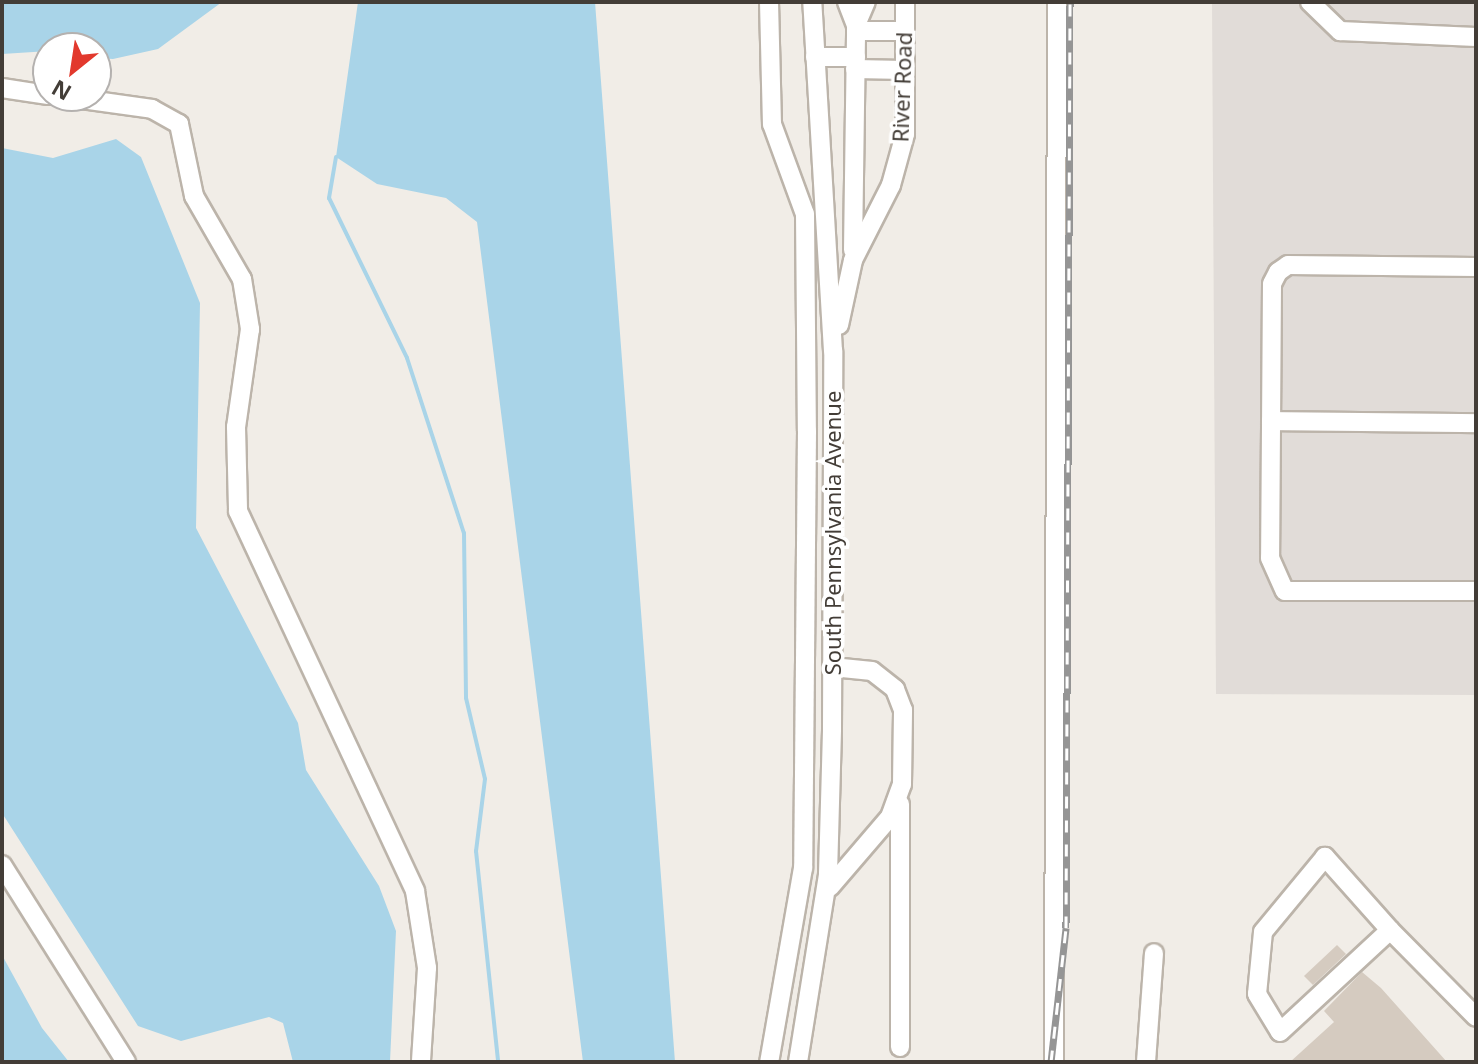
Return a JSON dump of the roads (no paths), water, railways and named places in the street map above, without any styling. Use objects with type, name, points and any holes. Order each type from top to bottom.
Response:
[{"type":"street","points":[[769,2],[772,124],[805,214],[807,431],[803,868],[769,1062]]},
{"type":"street","name":"South Pennsylvania Avenue","points":[[798,1062],[824,909],[832,667],[833,351],[812,2]]},
{"type":"street","points":[[847,2],[856,28],[853,260]]},
{"type":"street","points":[[856,28],[866,2]]},
{"type":"street","name":"River Road","points":[[833,351],[853,260],[898,162],[905,70],[905,2]]},
{"type":"street","points":[[1054,1062],[1057,2]]},
{"type":"street","points":[[1310,2],[1340,31],[1476,37]]},
{"type":"street","points":[[856,28],[905,31]]},
{"type":"street","points":[[815,57],[905,70]]},
{"type":"street","points":[[2,88],[32,93]]},
{"type":"street","points":[[112,103],[152,109],[179,124],[194,196],[242,279],[250,329],[236,427],[238,511],[415,891],[427,968],[421,1062]]},
{"type":"street","points":[[1476,267],[1288,265],[1278,272],[1272,284],[1270,558],[1285,591],[1476,591]]},
{"type":"street","points":[[1271,421],[1476,423]]},
{"type":"street","points":[[832,667],[872,671],[901,699],[900,1047]]},
{"type":"street","points":[[824,909],[838,869],[900,797]]},
{"type":"street","points":[[1390,930],[1280,1032],[1257,994],[1263,932],[1325,857],[1390,930],[1476,1017]]},
{"type":"street","points":[[2,865],[126,1062]]},
{"type":"street","points":[[1146,1062],[1154,953]]},
{"type":"water","points":[[2,2],[222,2],[158,49],[112,59],[112,32],[32,32],[32,52],[2,54]]},
{"type":"water","points":[[358,2],[595,2],[675,1062],[583,1062],[477,222],[446,198],[377,184],[336,157]]},
{"type":"water","points":[[116,139],[141,157],[200,303],[196,528],[298,723],[306,770],[379,886],[396,931],[390,1062],[293,1062],[283,1023],[269,1017],[181,1041],[138,1026],[2,813],[2,148],[53,158]]},
{"type":"water","points":[[2,955],[42,1028],[69,1062],[2,1062]]},
{"type":"waterway","points":[[336,157],[329,198],[407,358],[464,533],[466,698],[485,779],[476,851],[498,1062]]},
{"type":"railway","points":[[1051,1062],[1066,928],[1070,2]]}]
